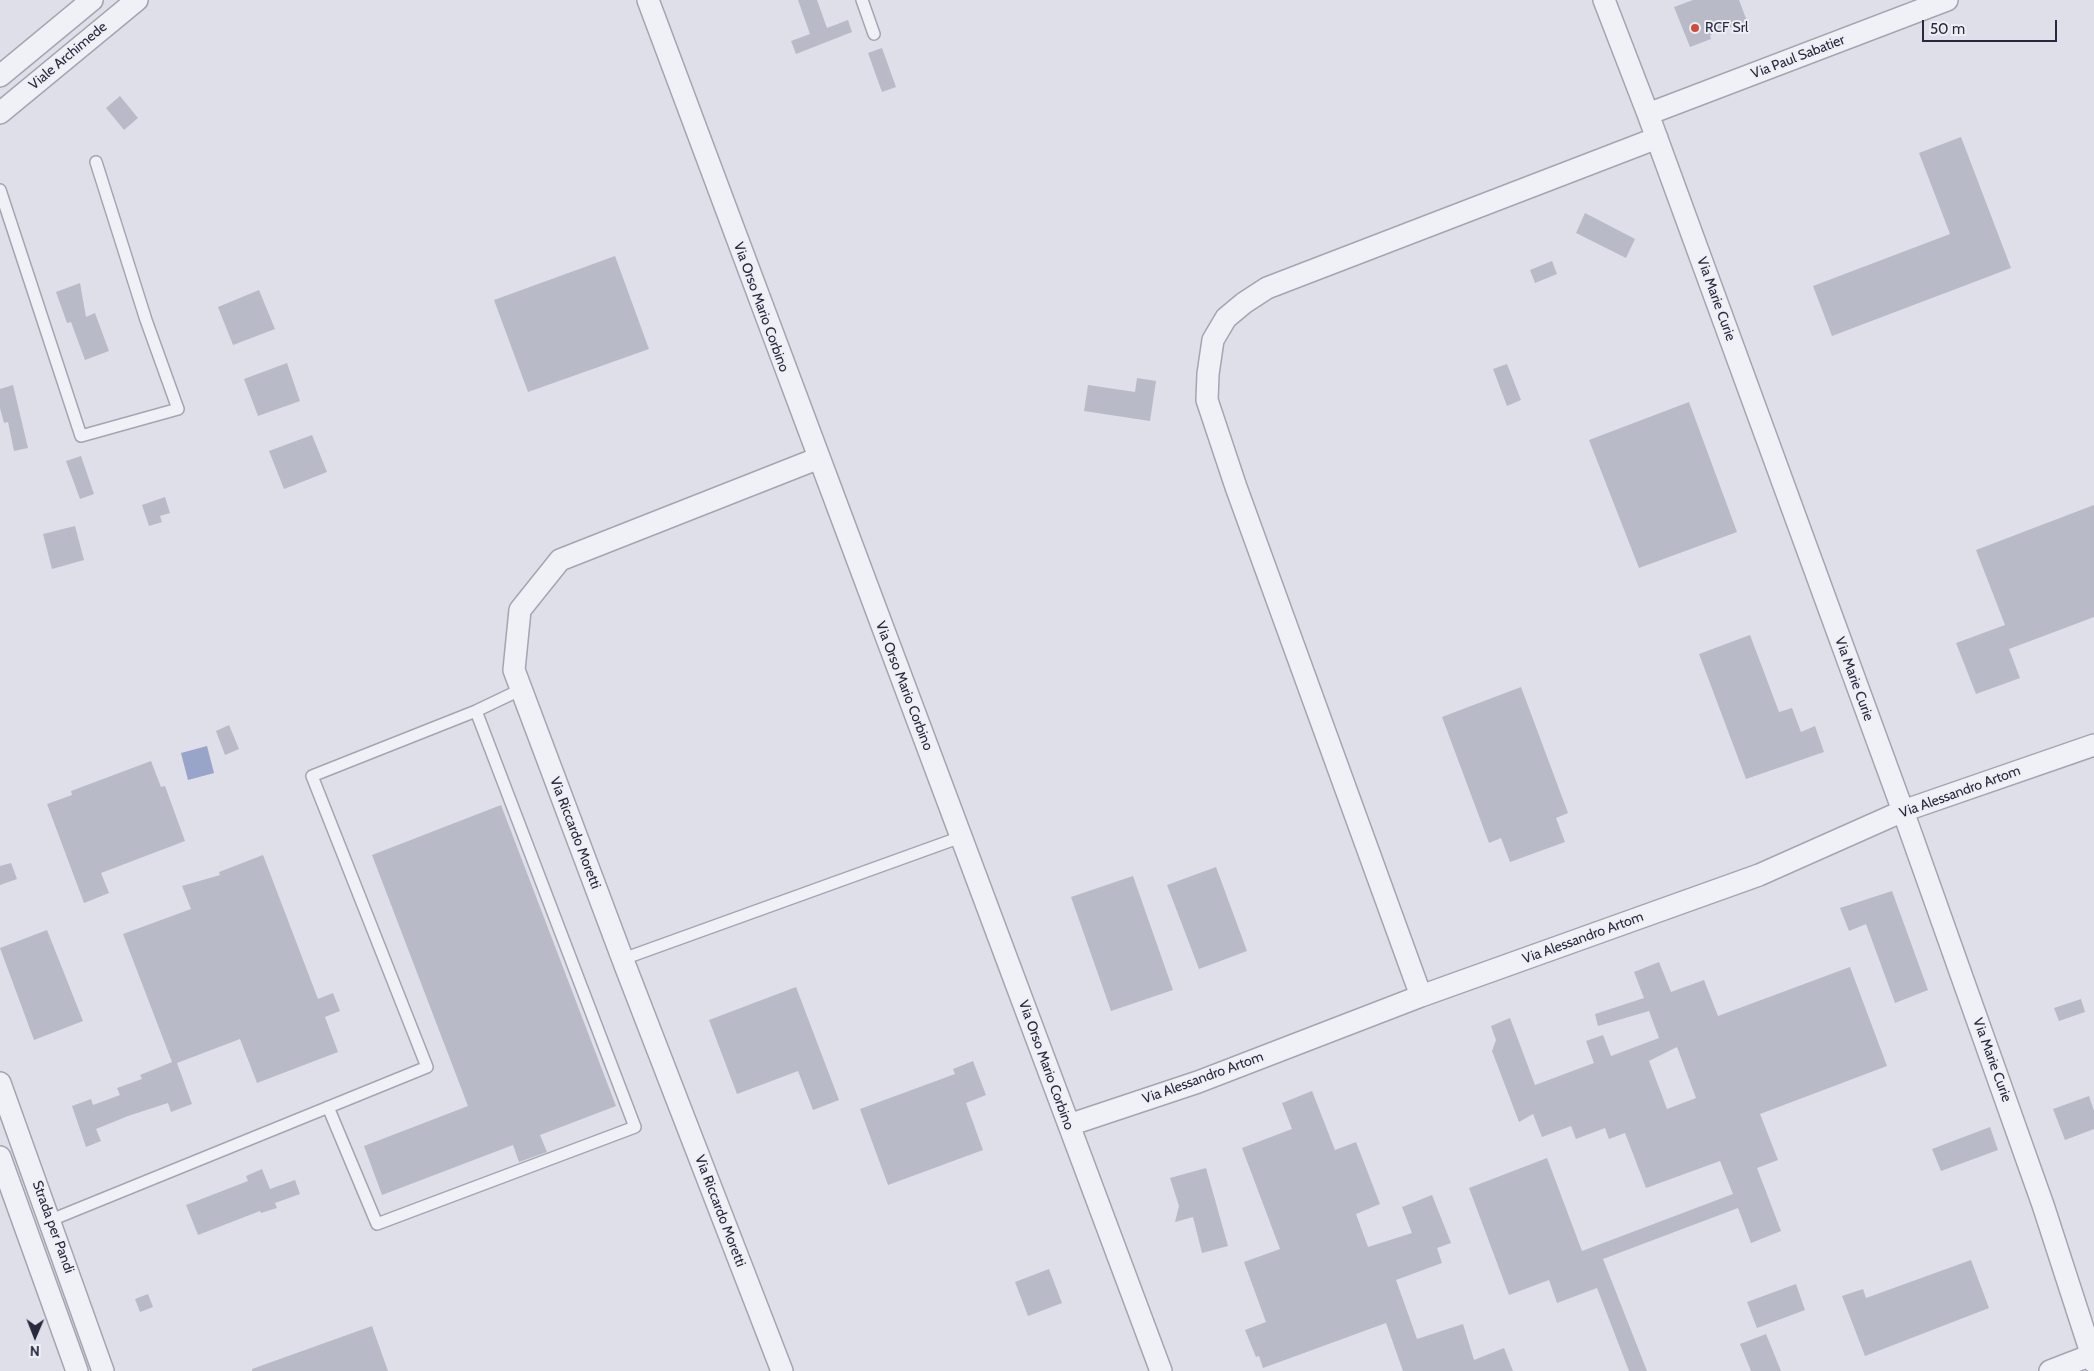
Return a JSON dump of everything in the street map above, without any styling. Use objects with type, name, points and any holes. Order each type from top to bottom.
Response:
[{"type":"street","name":"Viale Archimede","points":[[0,76],[92,0]]},
{"type":"street","name":"Viale Archimede","points":[[0,113],[137,0]]},
{"type":"street","name":"Via Orso Mario Corbino","points":[[648,0],[1161,1371]]},
{"type":"street","name":"Via Marie Curie","points":[[1604,0],[1657,138],[1903,811],[2043,1205],[2093,1357]]},
{"type":"street","name":"Via Paul Sabatier","points":[[1648,114],[1947,0]]},
{"type":"street","points":[[1421,996],[1239,496],[1207,400],[1208,374],[1213,340],[1226,318],[1267,288],[1657,138]]},
{"type":"street","name":"Via Riccardo Moretti","points":[[782,1371],[514,670],[520,610],[560,560],[819,458]]},
{"type":"street","name":"Via Alessandro Artom","points":[[1069,1126],[1198,1082],[1421,996],[1759,874],[1903,811],[2094,745]]},
{"type":"street","name":"Strada per Pandi","points":[[0,1083],[51,1220],[103,1371]]},
{"type":"street","name":"Strada per Pandi","points":[[0,1157],[77,1371]]},
{"type":"street","points":[[2050,1371],[2093,1357]]},
{"type":"lane","points":[[862,0],[874,34]]},
{"type":"lane","points":[[0,190],[81,436],[178,409],[146,320],[96,162]]},
{"type":"lane","points":[[51,1220],[427,1067],[312,776],[476,711],[522,689]]},
{"type":"lane","points":[[328,1108],[377,1224],[636,1127],[476,711]]},
{"type":"lane","points":[[623,959],[961,837]]},
{"type":"water","points":[[207,746],[214,773],[188,780],[181,753]]},
{"type":"building","points":[[798,0],[817,0],[827,28],[848,20],[852,32],[796,54],[791,41],[810,34]]},
{"type":"building","name":"RCF Srl","points":[[1693,0],[1739,0],[1747,21],[1710,35],[1711,39],[1690,47],[1674,7]]},
{"type":"building","points":[[882,48],[896,87],[882,92],[868,53]]},
{"type":"building","points":[[120,96],[138,118],[124,130],[106,108]]},
{"type":"building","points":[[1961,137],[2011,268],[1832,336],[1813,286],[1950,234],[1919,153]]},
{"type":"building","points":[[1585,213],[1635,239],[1626,258],[1576,233]]},
{"type":"building","points":[[615,256],[649,349],[528,392],[494,300]]},
{"type":"building","points":[[1552,261],[1557,274],[1535,283],[1530,270]]},
{"type":"building","points":[[80,283],[86,317],[95,313],[109,351],[85,360],[71,322],[67,323],[56,292]]},
{"type":"building","points":[[259,290],[275,329],[233,345],[218,307]]},
{"type":"building","points":[[287,363],[300,401],[258,416],[244,379]]},
{"type":"building","points":[[1507,364],[1521,400],[1507,406],[1493,369]]},
{"type":"building","points":[[1137,378],[1156,381],[1150,421],[1084,411],[1088,385],[1135,392]]},
{"type":"building","points":[[13,385],[28,448],[14,451],[8,422],[4,423],[0,408],[0,389]]},
{"type":"building","points":[[1689,402],[1737,532],[1639,568],[1589,440]]},
{"type":"building","points":[[312,435],[327,472],[284,489],[269,451]]},
{"type":"building","points":[[81,456],[94,494],[80,499],[66,461]]},
{"type":"building","points":[[165,497],[170,513],[160,516],[162,522],[149,526],[142,505]]},
{"type":"building","points":[[2094,505],[2094,617],[2009,649],[2020,678],[1976,694],[1956,643],[2005,625],[1976,550]]},
{"type":"building","points":[[75,526],[84,560],[52,569],[43,534]]},
{"type":"building","points":[[1750,635],[1779,712],[1792,708],[1801,732],[1815,726],[1824,752],[1746,779],[1699,654]]},
{"type":"building","points":[[1521,687],[1568,813],[1556,818],[1565,842],[1510,862],[1501,838],[1489,843],[1442,717]]},
{"type":"building","points":[[229,725],[239,749],[225,755],[216,731]]},
{"type":"building","points":[[151,761],[161,787],[165,786],[185,841],[101,873],[109,893],[84,903],[47,804],[72,795],[71,791]]},
{"type":"building","points":[[501,805],[616,1106],[540,1135],[547,1152],[519,1162],[513,1145],[382,1195],[364,1146],[468,1106],[372,855]]},
{"type":"building","points":[[263,855],[318,999],[333,993],[340,1011],[325,1017],[338,1052],[257,1083],[240,1039],[177,1063],[192,1104],[171,1112],[168,1103],[128,1116],[96,1129],[101,1141],[86,1147],[72,1106],[91,1099],[93,1105],[120,1095],[117,1088],[142,1079],[140,1075],[172,1062],[123,934],[191,909],[182,886],[220,875],[219,872]]},
{"type":"building","points":[[11,863],[17,879],[0,885],[0,866]]},
{"type":"building","points":[[1216,867],[1247,951],[1199,969],[1167,885]]},
{"type":"building","points":[[1133,876],[1173,990],[1111,1011],[1071,897]]},
{"type":"building","points":[[1892,891],[1928,990],[1895,1003],[1866,924],[1849,931],[1840,908]]},
{"type":"building","points":[[47,930],[83,1021],[34,1040],[0,948]]},
{"type":"building","points":[[1659,962],[1671,992],[1704,980],[1718,1016],[1850,967],[1887,1066],[1760,1114],[1778,1160],[1757,1168],[1781,1231],[1751,1243],[1738,1208],[1603,1259],[1647,1371],[1629,1371],[1597,1288],[1557,1303],[1549,1280],[1509,1295],[1469,1188],[1547,1158],[1582,1251],[1733,1194],[1720,1161],[1646,1188],[1625,1133],[1609,1139],[1605,1128],[1576,1139],[1571,1126],[1542,1137],[1533,1114],[1519,1122],[1492,1051],[1496,1040],[1491,1026],[1510,1018],[1535,1085],[1594,1063],[1586,1041],[1603,1035],[1611,1056],[1659,1038],[1649,1011],[1598,1026],[1595,1014],[1644,998],[1634,972]],"holes":[[[1677,1047],[1696,1098],[1667,1109],[1649,1061]]]},
{"type":"building","points":[[796,987],[839,1100],[813,1110],[798,1071],[737,1094],[709,1020]]},
{"type":"building","points":[[2081,999],[2085,1012],[2059,1021],[2054,1008]]},
{"type":"building","points":[[973,1061],[986,1095],[966,1103],[983,1150],[888,1185],[860,1109],[955,1074],[953,1069]]},
{"type":"building","points":[[1312,1091],[1335,1150],[1356,1142],[1380,1204],[1356,1214],[1368,1247],[1412,1233],[1402,1207],[1432,1195],[1451,1243],[1437,1248],[1442,1263],[1396,1280],[1417,1339],[1463,1324],[1474,1360],[1504,1348],[1513,1371],[1403,1371],[1386,1323],[1263,1368],[1259,1356],[1256,1357],[1245,1330],[1266,1322],[1244,1262],[1280,1249],[1242,1148],[1292,1129],[1282,1103]]},
{"type":"building","points":[[2089,1096],[2094,1111],[2094,1129],[2065,1140],[2053,1109]]},
{"type":"building","points":[[1990,1127],[1998,1150],[1941,1171],[1932,1149]]},
{"type":"building","points":[[1206,1168],[1228,1246],[1202,1253],[1193,1217],[1175,1222],[1179,1206],[1170,1178]]},
{"type":"building","points":[[262,1169],[270,1189],[295,1180],[300,1194],[275,1203],[277,1208],[261,1213],[260,1211],[198,1235],[186,1205],[248,1181],[246,1176]]},
{"type":"building","points":[[1971,1260],[1989,1308],[1865,1356],[1842,1296],[1863,1289],[1866,1298]]},
{"type":"building","points":[[1049,1269],[1062,1303],[1028,1316],[1015,1282]]},
{"type":"building","points":[[1796,1284],[1805,1310],[1757,1328],[1747,1302]]},
{"type":"building","points":[[148,1294],[153,1307],[140,1312],[135,1299]]},
{"type":"building","points":[[372,1326],[388,1371],[252,1371],[252,1369]]},
{"type":"building","points":[[1766,1334],[1781,1371],[1751,1371],[1740,1344]]},
{"type":"place","name":"RCF Srl","points":[[1695,28]]}]
